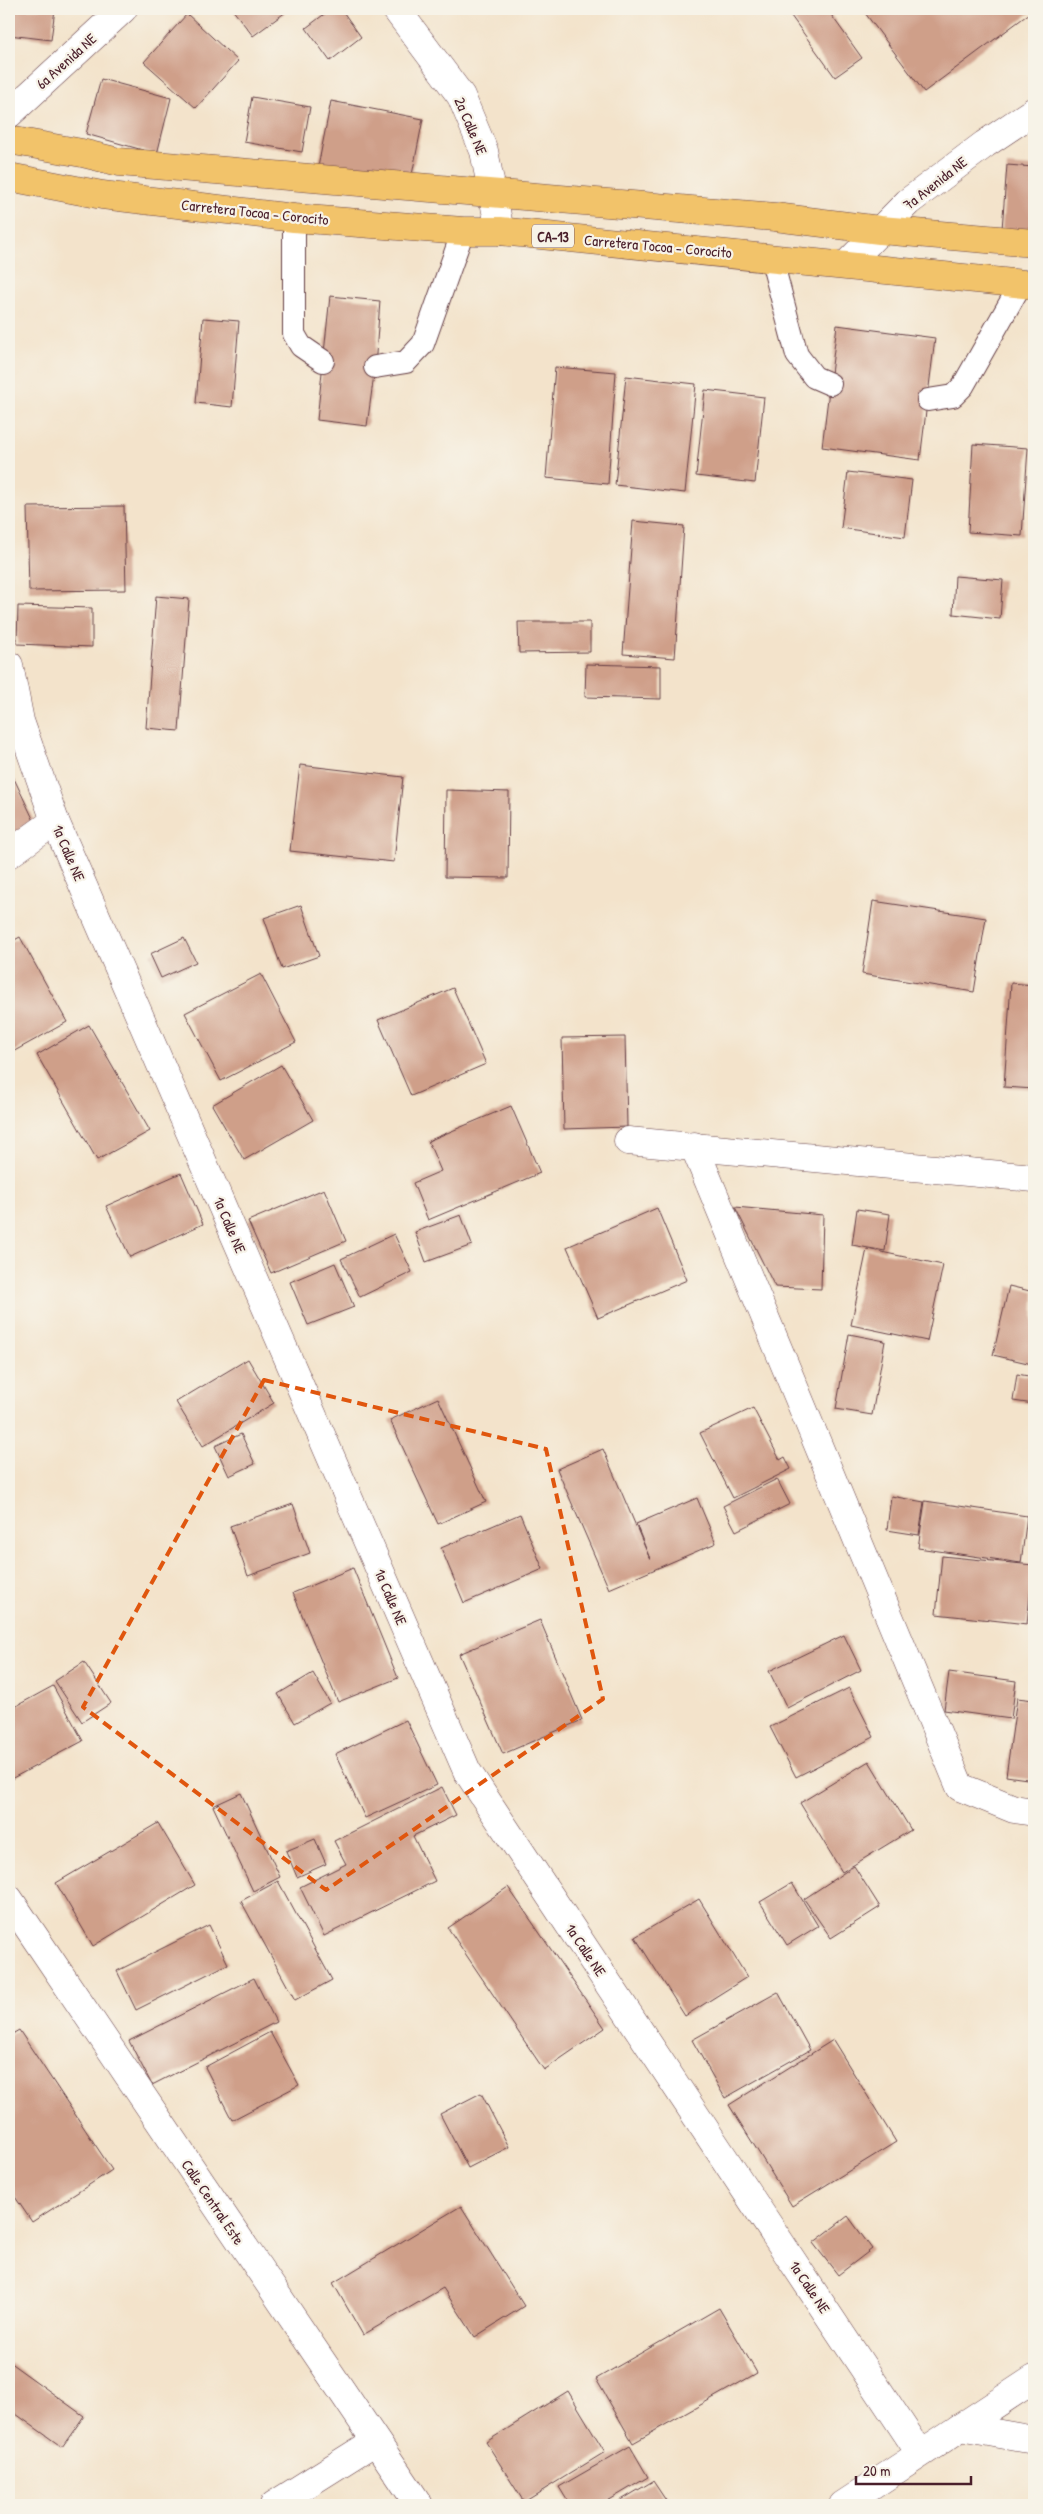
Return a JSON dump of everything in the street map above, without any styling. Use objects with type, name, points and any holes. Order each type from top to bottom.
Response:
[{"type":"main road","points":[[9,140],[82,153],[119,162],[775,217],[880,230],[1034,243]]},
{"type":"main road","name":"Carretera Tocoa - Corocito","points":[[9,177],[102,195],[294,218],[463,232],[500,231],[1028,283]]},
{"type":"street","name":"6a Avenida NE","points":[[9,114],[124,9]]},
{"type":"street","name":"2a Calle NE","points":[[396,9],[461,96],[484,151],[500,231]]},
{"type":"street","name":"7a Avenida NE","points":[[846,266],[908,202],[985,144],[1034,111]]},
{"type":"street","name":"1a Calle NE","points":[[9,665],[20,721],[55,821],[467,1771],[920,2453]]},
{"type":"street","points":[[9,854],[55,821]]},
{"type":"street","points":[[628,1141],[1034,1178]]},
{"type":"street","points":[[694,1146],[960,1787],[1014,1809],[1034,1812]]},
{"type":"street","name":"Calle Central Este","points":[[9,1898],[418,2505]]},
{"type":"street","points":[[843,2505],[1034,2379]]},
{"type":"street","points":[[961,2427],[1034,2440]]},
{"type":"street","points":[[274,2505],[374,2442]]},
{"type":"lane","points":[[294,218],[294,334],[301,346],[323,361]]},
{"type":"lane","points":[[375,367],[406,362],[423,344],[463,232]]},
{"type":"lane","points":[[771,257],[797,355],[814,377],[830,384]]},
{"type":"lane","points":[[928,400],[953,396],[963,386],[1028,283]]},
{"type":"highlighted area","points":[[264,1380],[546,1449],[603,1699],[326,1890],[83,1707]]},
{"type":"building","points":[[9,9],[55,9],[51,40],[9,35]]},
{"type":"building","points":[[232,9],[290,9],[253,36]]},
{"type":"building","points":[[331,9],[341,9],[361,37],[330,61],[306,28]]},
{"type":"building","points":[[801,9],[827,9],[862,58],[835,77],[791,16]]},
{"type":"building","points":[[862,9],[1034,9],[1034,10],[924,92]]},
{"type":"building","points":[[187,14],[238,61],[196,108],[144,62]]},
{"type":"building","points":[[101,79],[171,98],[157,154],[86,134]]},
{"type":"building","points":[[252,97],[310,107],[302,152],[244,142]]},
{"type":"building","points":[[331,101],[423,119],[410,185],[318,167]]},
{"type":"building","points":[[1007,165],[1034,167],[1034,232],[1002,229]]},
{"type":"building","points":[[330,296],[380,301],[375,367],[367,426],[317,420]]},
{"type":"building","points":[[203,318],[239,321],[232,407],[196,403]]},
{"type":"building","points":[[837,325],[935,338],[920,460],[822,447]]},
{"type":"building","points":[[555,367],[616,372],[608,484],[546,478]]},
{"type":"building","points":[[626,376],[696,384],[685,493],[615,485]]},
{"type":"building","points":[[705,390],[764,397],[755,483],[696,476]]},
{"type":"building","points":[[973,444],[1028,448],[1022,536],[968,532]]},
{"type":"building","points":[[848,472],[912,480],[905,537],[841,528]]},
{"type":"building","points":[[124,506],[126,590],[29,591],[27,507]]},
{"type":"building","points":[[633,521],[684,526],[675,658],[623,654]]},
{"type":"building","points":[[955,576],[1003,580],[1000,619],[953,614]]},
{"type":"building","points":[[156,596],[189,599],[179,731],[146,728]]},
{"type":"building","points":[[18,606],[92,608],[92,647],[17,644]]},
{"type":"building","points":[[518,622],[590,622],[590,652],[519,653]]},
{"type":"building","points":[[586,664],[661,666],[661,699],[585,697]]},
{"type":"building","points":[[300,765],[403,777],[394,862],[290,851]]},
{"type":"building","points":[[9,768],[36,825],[9,838]]},
{"type":"building","points":[[446,790],[509,792],[508,878],[445,877]]},
{"type":"building","points":[[873,901],[986,918],[974,992],[862,974]]},
{"type":"building","points":[[301,905],[319,956],[282,969],[264,918]]},
{"type":"building","points":[[20,937],[67,1022],[9,1054],[9,943]]},
{"type":"building","points":[[184,938],[196,962],[161,978],[150,954]]},
{"type":"building","points":[[261,974],[296,1042],[221,1081],[185,1013]]},
{"type":"building","points":[[1011,983],[1034,985],[1034,1089],[1004,1087]]},
{"type":"building","points":[[453,988],[486,1064],[411,1096],[378,1020]]},
{"type":"building","points":[[89,1025],[150,1131],[97,1160],[37,1055]]},
{"type":"building","points":[[625,1037],[627,1127],[564,1129],[562,1038]]},
{"type":"building","points":[[281,1065],[313,1120],[244,1160],[212,1105]]},
{"type":"building","points":[[511,1106],[540,1173],[428,1220],[413,1183],[441,1171],[428,1141]]},
{"type":"building","points":[[181,1173],[203,1224],[130,1257],[106,1206]]},
{"type":"building","points":[[324,1189],[346,1241],[271,1273],[248,1221]]},
{"type":"building","points":[[735,1207],[823,1215],[821,1289],[775,1287]]},
{"type":"building","points":[[657,1208],[687,1280],[598,1318],[567,1247]]},
{"type":"building","points":[[857,1209],[890,1214],[885,1251],[852,1245]]},
{"type":"building","points":[[461,1215],[472,1245],[426,1262],[415,1232]]},
{"type":"building","points":[[394,1234],[412,1272],[360,1297],[341,1259]]},
{"type":"building","points":[[867,1249],[943,1265],[927,1341],[851,1325]]},
{"type":"building","points":[[335,1263],[354,1307],[308,1325],[290,1282]]},
{"type":"building","points":[[1009,1286],[1034,1292],[1032,1364],[993,1355]]},
{"type":"building","points":[[849,1334],[885,1341],[872,1415],[836,1409]]},
{"type":"building","points":[[248,1359],[274,1403],[203,1446],[176,1402]]},
{"type":"building","points":[[1017,1374],[1034,1377],[1034,1404],[1013,1401]]},
{"type":"building","points":[[438,1398],[486,1502],[438,1524],[390,1420]]},
{"type":"building","points":[[753,1408],[780,1460],[785,1457],[791,1469],[733,1498],[700,1433]]},
{"type":"building","points":[[241,1434],[255,1464],[229,1476],[215,1446]]},
{"type":"building","points":[[603,1449],[650,1559],[636,1524],[697,1498],[716,1543],[609,1589],[557,1469]]},
{"type":"building","points":[[777,1479],[790,1504],[736,1531],[723,1506]]},
{"type":"building","points":[[891,1496],[924,1502],[919,1535],[887,1530]]},
{"type":"building","points":[[925,1501],[1027,1516],[1021,1563],[918,1548]]},
{"type":"building","points":[[293,1504],[310,1553],[248,1576],[230,1526]]},
{"type":"building","points":[[520,1514],[543,1569],[464,1603],[441,1548]]},
{"type":"building","points":[[942,1556],[1033,1565],[1027,1624],[936,1614]]},
{"type":"building","points":[[353,1568],[398,1678],[338,1702],[293,1593]]},
{"type":"building","points":[[540,1620],[582,1720],[503,1754],[459,1654]]},
{"type":"building","points":[[844,1635],[861,1670],[787,1708],[769,1671]]},
{"type":"building","points":[[84,1662],[111,1703],[82,1722],[55,1681]]},
{"type":"building","points":[[949,1672],[1016,1681],[1011,1719],[944,1710]]},
{"type":"building","points":[[313,1673],[330,1703],[295,1723],[278,1694]]},
{"type":"building","points":[[53,1686],[83,1741],[9,1780],[9,1710]]},
{"type":"building","points":[[849,1688],[874,1737],[796,1777],[770,1727]]},
{"type":"building","points":[[1017,1698],[1034,1700],[1034,1780],[1006,1776]]},
{"type":"building","points":[[406,1720],[437,1785],[365,1818],[335,1754]]},
{"type":"building","points":[[869,1761],[911,1830],[842,1872],[800,1803]]},
{"type":"building","points":[[442,1787],[456,1815],[413,1836],[435,1881],[324,1936],[300,1887],[346,1864],[334,1841]]},
{"type":"building","points":[[241,1793],[280,1877],[253,1891],[213,1806]]},
{"type":"building","points":[[158,1823],[195,1885],[93,1946],[56,1883]]},
{"type":"building","points":[[315,1839],[326,1864],[297,1877],[286,1851]]},
{"type":"building","points":[[854,1866],[880,1907],[831,1938],[804,1899]]},
{"type":"building","points":[[278,1881],[332,1980],[295,2000],[241,1901]]},
{"type":"building","points":[[792,1883],[818,1926],[787,1945],[760,1902]]},
{"type":"building","points":[[508,1887],[605,2028],[544,2070],[448,1928]]},
{"type":"building","points":[[699,1899],[747,1977],[685,2016],[635,1937]]},
{"type":"building","points":[[209,1925],[228,1964],[136,2010],[117,1971]]},
{"type":"building","points":[[254,1978],[276,2022],[152,2085],[129,2041]]},
{"type":"building","points":[[778,1992],[810,2050],[725,2098],[692,2040]]},
{"type":"building","points":[[19,2030],[112,2170],[32,2222],[9,2188],[9,2036]]},
{"type":"building","points":[[270,2032],[299,2085],[232,2120],[205,2067]]},
{"type":"building","points":[[833,2040],[896,2142],[792,2206],[729,2105]]},
{"type":"building","points":[[481,2093],[509,2147],[468,2168],[440,2114]]},
{"type":"building","points":[[461,2206],[524,2306],[475,2337],[443,2288],[363,2335],[333,2283]]},
{"type":"building","points":[[848,2216],[872,2249],[838,2275],[813,2243]]},
{"type":"building","points":[[719,2308],[757,2373],[633,2443],[596,2379]]},
{"type":"building","points":[[9,2362],[84,2416],[62,2447],[9,2409]]},
{"type":"building","points":[[568,2391],[605,2452],[524,2502],[486,2442]]},
{"type":"building","points":[[630,2446],[648,2477],[601,2505],[570,2505],[559,2487]]},
{"type":"building","points":[[653,2481],[669,2505],[620,2505],[618,2502]]}]
